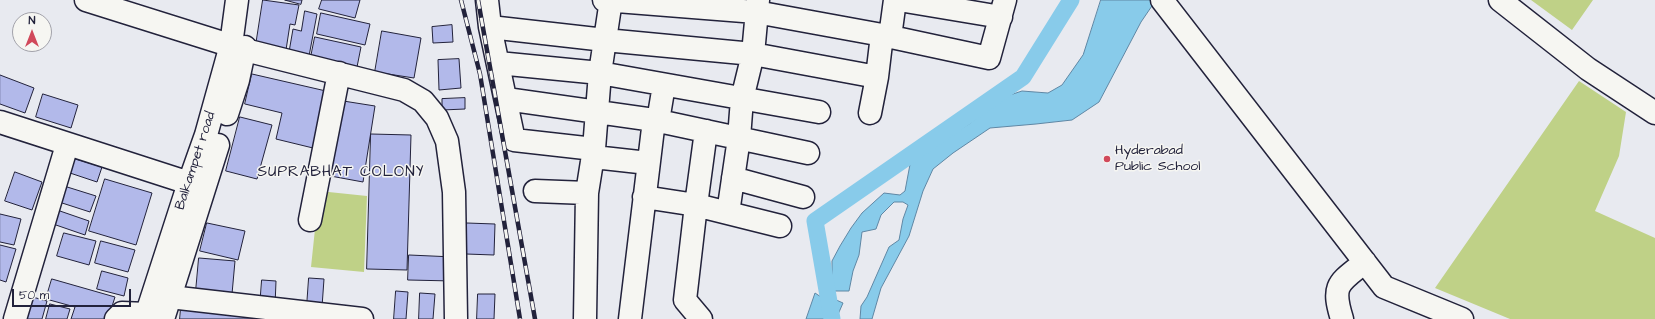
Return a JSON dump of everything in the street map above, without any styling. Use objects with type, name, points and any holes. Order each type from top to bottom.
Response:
[{"type":"street","points":[[86,0],[238,47],[404,90],[423,101],[437,118],[447,141],[454,192],[456,319]]},
{"type":"street","name":"Balkampet road","points":[[152,317],[170,298],[238,80],[237,0]]},
{"type":"street","name":"Balkampet road","points":[[152,317],[189,183],[238,47],[250,0]]},
{"type":"street","points":[[487,0],[490,28],[514,140],[594,149]]},
{"type":"street","points":[[648,163],[594,157],[596,112],[609,0],[757,6],[989,58],[1003,9],[899,0]]},
{"type":"street","points":[[870,113],[876,77],[895,0]]},
{"type":"street","points":[[1162,0],[1384,287],[1462,319]]},
{"type":"street","points":[[1500,0],[1588,69],[1655,113]]},
{"type":"street","points":[[728,213],[739,138],[742,100],[753,54],[757,6]]},
{"type":"street","points":[[490,28],[753,54],[876,77]]},
{"type":"street","points":[[498,63],[600,73],[742,100],[819,112]]},
{"type":"street","points":[[310,220],[339,73]]},
{"type":"street","points":[[630,319],[648,163],[664,85]]},
{"type":"street","points":[[506,99],[656,120],[808,153]]},
{"type":"street","points":[[0,122],[67,145],[189,183]]},
{"type":"street","points":[[698,317],[685,300],[706,131]]},
{"type":"street","points":[[15,319],[67,145]]},
{"type":"street","points":[[585,319],[587,193],[594,149]]},
{"type":"street","points":[[733,178],[803,196]]},
{"type":"street","points":[[535,191],[587,193]]},
{"type":"street","points":[[644,196],[696,205],[780,226]]},
{"type":"street","points":[[1342,319],[1336,296],[1339,283],[1364,262]]},
{"type":"street","points":[[170,298],[362,319]]},
{"type":"street","points":[[116,319],[122,313],[152,317]]},
{"type":"green space","points":[[1531,0],[1593,0],[1572,30]]},
{"type":"green space","points":[[1579,81],[1626,112],[1619,156],[1595,211],[1655,238],[1655,319],[1510,319],[1435,288]]},
{"type":"green space","points":[[319,191],[367,196],[364,272],[311,267]]},
{"type":"water","points":[[1101,0],[1156,0],[1141,22],[1099,102],[1072,120],[990,128],[953,153],[933,169],[923,191],[909,236],[881,288],[872,319],[860,319],[861,306],[867,297],[889,247],[899,240],[903,219],[908,205],[903,202],[894,202],[881,215],[876,229],[862,232],[859,255],[853,271],[849,291],[834,291],[834,299],[843,303],[836,319],[806,319],[815,293],[821,297],[826,292],[822,283],[832,281],[832,261],[851,228],[862,213],[884,193],[900,195],[905,191],[911,159],[969,124],[1004,97],[1022,91],[1048,93],[1062,85],[1083,55]]},
{"type":"building","points":[[263,0],[299,5],[295,25],[290,24],[286,50],[256,45]]},
{"type":"building","points":[[285,0],[302,0],[301,4]]},
{"type":"building","points":[[322,0],[360,0],[355,18],[319,9]]},
{"type":"building","points":[[305,11],[317,14],[309,56],[289,52],[293,29],[301,31]]},
{"type":"building","points":[[321,13],[370,24],[365,45],[317,34]]},
{"type":"building","points":[[452,25],[453,42],[433,43],[432,27]]},
{"type":"building","points":[[382,31],[421,38],[414,78],[375,72]]},
{"type":"building","points":[[315,37],[361,47],[357,67],[311,57]]},
{"type":"building","points":[[459,59],[461,88],[439,90],[438,60]]},
{"type":"building","points":[[252,74],[326,91],[313,148],[276,139],[282,113],[245,104]]},
{"type":"building","points":[[0,75],[34,88],[25,113],[0,104]]},
{"type":"building","points":[[43,94],[78,105],[71,128],[36,117]]},
{"type":"building","points":[[465,98],[465,109],[442,110],[442,99]]},
{"type":"building","points":[[337,100],[375,106],[363,182],[325,175]]},
{"type":"building","points":[[240,117],[272,125],[257,179],[226,171]]},
{"type":"building","points":[[371,134],[411,135],[407,270],[367,269]]},
{"type":"building","points":[[69,157],[102,167],[97,182],[64,171]]},
{"type":"building","points":[[15,172],[42,182],[32,210],[5,201]]},
{"type":"building","points":[[105,179],[152,193],[136,245],[89,231]]},
{"type":"building","points":[[64,186],[96,196],[90,212],[59,202]]},
{"type":"building","points":[[57,210],[89,221],[85,235],[53,224]]},
{"type":"building","points":[[0,214],[21,219],[14,245],[0,242]]},
{"type":"building","points":[[207,223],[245,231],[238,260],[200,251]]},
{"type":"building","points":[[467,223],[495,224],[494,255],[466,254]]},
{"type":"building","points":[[64,233],[96,241],[89,265],[57,256]]},
{"type":"building","points":[[101,241],[135,250],[128,272],[95,263]]},
{"type":"building","points":[[0,245],[16,249],[6,282],[0,280]]},
{"type":"building","points":[[409,255],[454,257],[453,281],[408,280]]},
{"type":"building","points":[[199,258],[235,261],[232,294],[196,291]]},
{"type":"building","points":[[102,271],[128,278],[124,296],[97,289]]},
{"type":"building","points":[[309,278],[324,279],[322,307],[307,306]]},
{"type":"building","points":[[52,279],[115,297],[108,319],[71,319],[75,307],[46,299]]},
{"type":"building","points":[[262,280],[276,281],[275,306],[260,306]]},
{"type":"building","points":[[396,291],[408,292],[406,319],[394,319]]},
{"type":"building","points":[[420,293],[435,294],[433,319],[419,319]]},
{"type":"building","points":[[478,294],[495,294],[494,319],[477,319]]},
{"type":"building","points":[[29,296],[47,301],[42,319],[23,319]]},
{"type":"building","points":[[50,304],[70,309],[67,319],[46,319]]},
{"type":"building","points":[[181,308],[255,315],[255,319],[180,319]]},
{"type":"waterway","points":[[832,319],[815,221],[1023,77],[1071,0]]},
{"type":"railway","points":[[461,0],[480,74],[520,319]]},
{"type":"railway","points":[[478,0],[535,319]]},
{"type":"place","name":"Hyderabad Public School","points":[[1107,159]]},
{"type":"district","name":"SUPRABHAT COLONY","points":[[341,173]]}]
